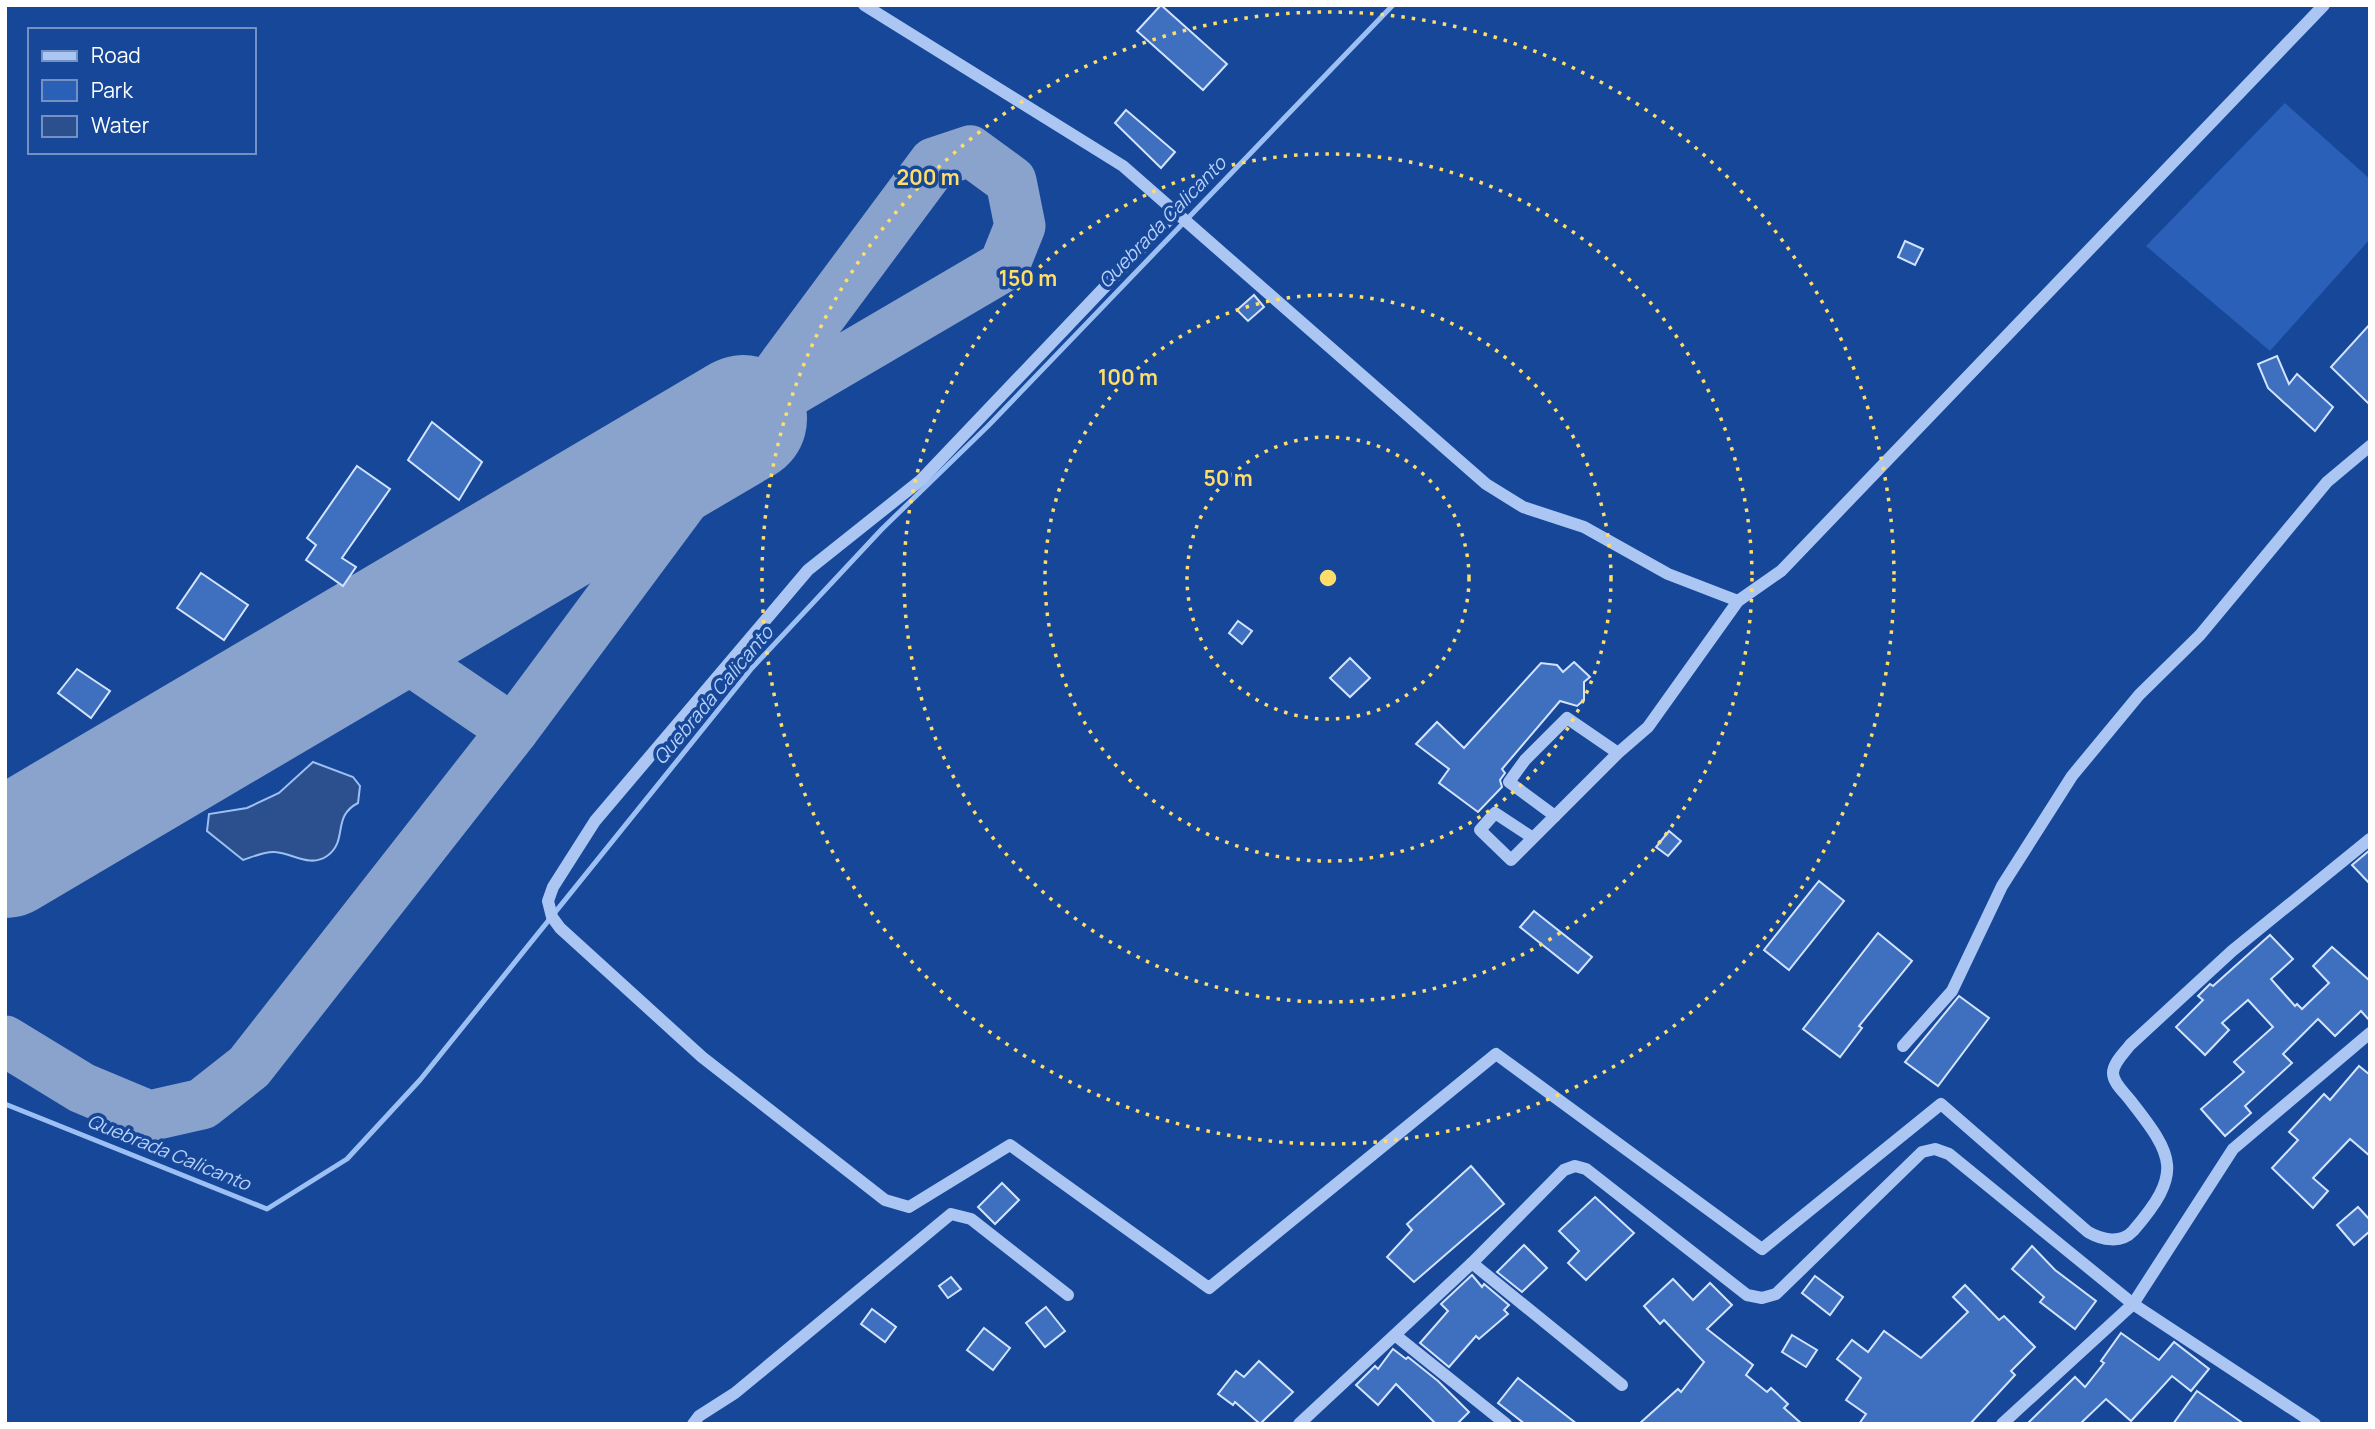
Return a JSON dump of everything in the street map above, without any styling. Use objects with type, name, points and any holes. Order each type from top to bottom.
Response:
[{"type":"street","points":[[864,5],[1123,166],[1486,484],[1524,507],[1584,527],[1668,574],[1738,601]]},
{"type":"street","points":[[1533,838],[1618,752],[1648,727],[1738,601],[1781,571],[2323,5]]},
{"type":"street","points":[[1178,212],[921,481],[808,570],[595,821],[548,901],[552,917],[560,928],[702,1057],[885,1200],[909,1208],[1010,1145],[1209,1288],[1496,1054],[1762,1249],[1941,1104],[2088,1232],[2103,1238],[2120,1238],[2129,1235],[2158,1202],[2167,1171],[2164,1150],[2156,1132],[2116,1082],[2113,1075],[2116,1064],[2130,1045],[2232,951],[2370,839]]},
{"type":"street","points":[[1903,1046],[1952,991],[2002,886],[2072,776],[2139,695],[2200,635],[2326,482],[2370,446]]},
{"type":"street","points":[[1555,816],[1509,782],[1541,743],[1567,718],[1618,752]]},
{"type":"street","points":[[2002,1424],[2133,1304],[2233,1149],[2370,1033]]},
{"type":"street","points":[[1299,1424],[1472,1264],[1564,1170],[1575,1166],[1586,1169],[1746,1295],[1762,1298],[1776,1294],[1922,1152],[1935,1149],[1949,1154],[2133,1304],[2315,1424]]},
{"type":"street","points":[[693,1424],[699,1416],[735,1393],[951,1214],[971,1219],[1068,1295]]},
{"type":"street","points":[[1472,1264],[1622,1385]]},
{"type":"street","points":[[1395,1335],[1506,1424]]},
{"type":"green space","points":[[2285,103],[2370,179],[2370,239],[2270,351],[2146,246]]},
{"type":"water","points":[[313,762],[353,777],[360,786],[358,803],[345,815],[334,850],[327,856],[314,861],[271,852],[243,860],[207,831],[209,814],[247,808],[279,793]]},
{"type":"building","points":[[1161,5],[1227,64],[1203,90],[1137,31]]},
{"type":"building","points":[[1126,110],[1175,152],[1161,168],[1115,123]]},
{"type":"building","points":[[1905,241],[1923,249],[1915,265],[1898,257]]},
{"type":"building","points":[[1254,295],[1264,307],[1248,321],[1237,310]]},
{"type":"building","points":[[2370,324],[2370,405],[2331,367]]},
{"type":"building","points":[[2277,356],[2289,384],[2297,374],[2333,407],[2315,431],[2268,388],[2258,364]]},
{"type":"building","points":[[432,422],[482,462],[459,500],[408,460]]},
{"type":"building","points":[[357,466],[390,489],[342,558],[356,567],[343,586],[306,560],[316,545],[307,538]]},
{"type":"building","points":[[201,573],[248,605],[224,640],[177,608]]},
{"type":"building","points":[[1238,621],[1252,631],[1242,644],[1229,633]]},
{"type":"building","points":[[1350,658],[1370,678],[1350,697],[1330,678]]},
{"type":"building","points":[[1574,662],[1590,677],[1584,682],[1584,700],[1577,706],[1560,701],[1502,769],[1505,773],[1500,780],[1502,787],[1478,812],[1439,783],[1449,769],[1416,744],[1437,722],[1464,748],[1541,663],[1557,665],[1563,672]]},
{"type":"building","points":[[77,669],[110,691],[91,718],[58,693]]},
{"type":"building","points":[[1669,831],[1681,841],[1668,856],[1656,847]]},
{"type":"building","points":[[2370,850],[2370,884],[2352,865]]},
{"type":"building","points":[[1819,881],[1844,901],[1789,970],[1764,950]]},
{"type":"building","points":[[1534,911],[1592,957],[1578,973],[1520,927]]},
{"type":"building","points":[[1878,933],[1912,961],[1859,1026],[1862,1028],[1840,1057],[1803,1029]]},
{"type":"building","points":[[2270,935],[2293,959],[2271,979],[2295,1006],[2297,1004],[2302,1009],[2329,983],[2313,966],[2332,947],[2370,981],[2370,1021],[2361,1011],[2335,1036],[2318,1019],[2283,1054],[2292,1063],[2245,1106],[2251,1113],[2225,1136],[2201,1109],[2244,1072],[2234,1062],[2273,1027],[2248,1000],[2222,1023],[2229,1030],[2205,1055],[2176,1027],[2203,1000],[2198,996],[2210,984],[2213,986]]},
{"type":"building","points":[[1959,996],[1989,1018],[1938,1086],[1905,1062]]},
{"type":"building","points":[[2359,1066],[2370,1075],[2370,1156],[2350,1139],[2313,1178],[2328,1191],[2313,1208],[2272,1168],[2298,1140],[2289,1132],[2324,1094],[2330,1100]]},
{"type":"building","points":[[1471,1166],[1504,1204],[1414,1282],[1387,1257],[1412,1230],[1407,1224]]},
{"type":"building","points":[[1002,1183],[1019,1200],[995,1224],[978,1207]]},
{"type":"building","points":[[1595,1197],[1634,1233],[1586,1280],[1568,1263],[1579,1251],[1559,1231]]},
{"type":"building","points":[[2358,1207],[2370,1220],[2370,1231],[2354,1245],[2337,1225]]},
{"type":"building","points":[[1524,1245],[1547,1268],[1522,1292],[1497,1272]]},
{"type":"building","points":[[2032,1246],[2055,1270],[2096,1301],[2075,1329],[2040,1302],[2044,1297],[2012,1269]]},
{"type":"building","points":[[1472,1275],[1482,1287],[1484,1284],[1509,1305],[1504,1310],[1508,1314],[1479,1339],[1476,1336],[1449,1367],[1420,1343],[1448,1311],[1441,1304]]},
{"type":"building","points":[[1815,1276],[1843,1297],[1830,1315],[1802,1293]]},
{"type":"building","points":[[951,1277],[961,1289],[948,1298],[939,1286]]},
{"type":"building","points":[[1673,1279],[1693,1300],[1710,1283],[1732,1305],[1707,1329],[1753,1365],[1746,1375],[1767,1392],[1771,1388],[1788,1404],[1784,1408],[1802,1424],[1639,1424],[1678,1389],[1681,1392],[1704,1362],[1664,1320],[1660,1324],[1644,1306]]},
{"type":"building","points":[[1965,1285],[1999,1320],[2004,1316],[2035,1347],[2011,1371],[2015,1375],[1970,1424],[1859,1424],[1866,1414],[1846,1400],[1861,1378],[1837,1359],[1852,1340],[1868,1352],[1884,1331],[1921,1358],[1968,1312],[1953,1297]]},
{"type":"building","points":[[1046,1307],[1065,1331],[1045,1347],[1026,1323]]},
{"type":"building","points":[[872,1309],[896,1327],[885,1342],[861,1324]]},
{"type":"building","points":[[984,1328],[1010,1348],[993,1370],[967,1350]]},
{"type":"building","points":[[2121,1333],[2159,1360],[2174,1342],[2209,1369],[2191,1391],[2172,1376],[2131,1421],[2106,1399],[2080,1424],[2027,1424],[2075,1377],[2085,1387],[2104,1363],[2101,1361]]},
{"type":"building","points":[[1792,1335],[1817,1350],[1806,1367],[1782,1352]]},
{"type":"building","points":[[1393,1349],[1406,1359],[1408,1357],[1438,1381],[1469,1412],[1457,1424],[1436,1424],[1396,1384],[1378,1405],[1356,1385],[1375,1366],[1378,1369]]},
{"type":"building","points":[[1259,1361],[1293,1392],[1260,1424],[1235,1402],[1233,1405],[1218,1394],[1236,1371],[1244,1377]]},
{"type":"building","points":[[1518,1378],[1577,1424],[1525,1424],[1498,1403]]},
{"type":"building","points":[[2197,1391],[2244,1424],[2173,1424]]},
{"type":"waterway","name":"Quebrada Calicanto","points":[[5,1104],[267,1209],[347,1159],[420,1080],[752,668],[882,529],[988,426],[1393,5]]},
{"type":"taxiway","points":[[5,1041],[82,1088],[149,1116],[202,1104],[249,1067],[513,730],[934,163],[970,151],[1011,181],[1020,226],[1004,266],[743,419]]},
{"type":"taxiway","points":[[375,636],[513,730]]},
{"type":"runway","points":[[5,854],[743,419]]}]
